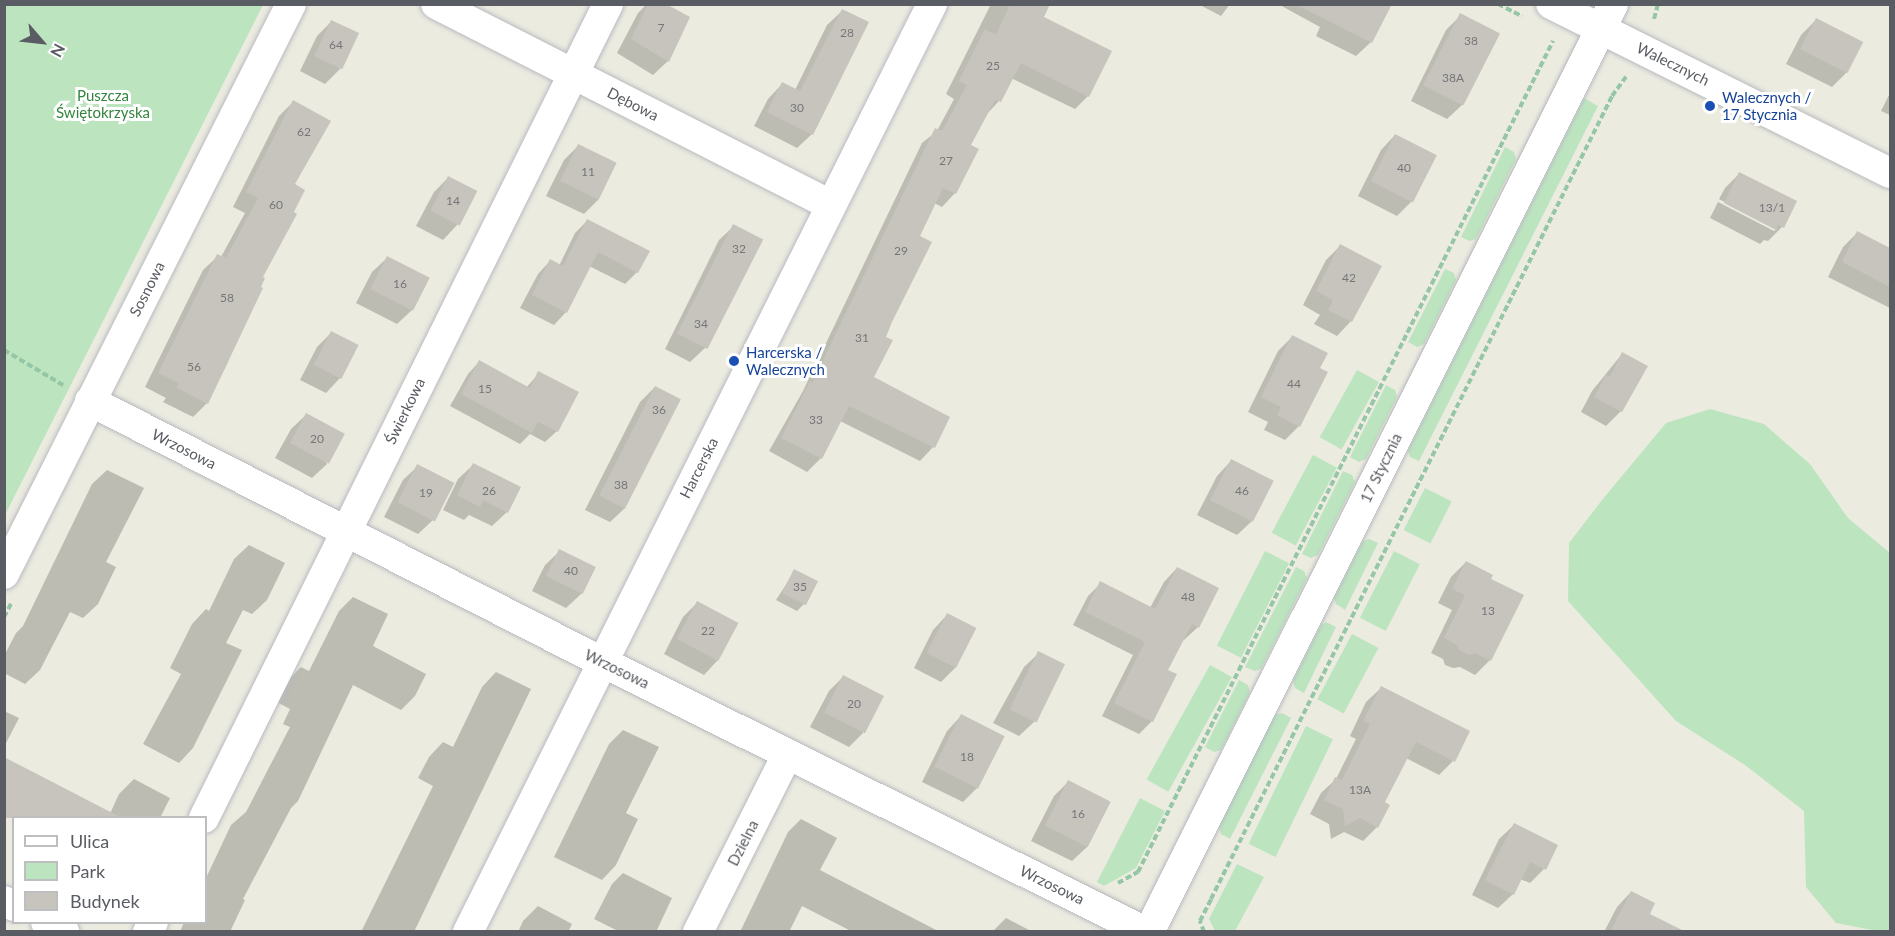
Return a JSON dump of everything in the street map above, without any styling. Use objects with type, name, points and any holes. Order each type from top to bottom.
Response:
[{"type":"street","name":"Sosnowa","points":[[4,574],[291,4]]},
{"type":"street","name":"Dębowa","points":[[436,4],[831,205]]},
{"type":"street","name":"Świerkowa","points":[[205,816],[608,4]]},
{"type":"street","name":"Harcerska","points":[[468,932],[932,4]]},
{"type":"street","name":"Walecznych","points":[[1556,7],[1607,17],[1642,49],[1890,173]]},
{"type":"street","name":"17 Stycznia","points":[[1148,932],[1607,17]]},
{"type":"street","name":"Wrzosowa","points":[[90,402],[787,755],[1148,932]]},
{"type":"street","name":"Dzielna","points":[[698,932],[787,755]]},
{"type":"street","points":[[50,924],[64,932]]},
{"type":"path","points":[[1204,932],[1200,921],[1606,107],[1642,49],[1658,4]]},
{"type":"path","points":[[1096,907],[1104,891],[1138,872],[1544,62],[1553,42],[1551,31],[1556,7]]},
{"type":"path","points":[[4,350],[90,402]]},
{"type":"green space","name":"Puszcza Świętokrzyska","points":[[4,5],[263,5],[5,515]]},
{"type":"green space","points":[[1584,98],[1598,106],[1419,461],[1410,457],[1408,450]]},
{"type":"green space","points":[[1505,147],[1514,152],[1516,159],[1476,239],[1469,241],[1461,237]]},
{"type":"green space","points":[[1445,269],[1454,273],[1456,280],[1424,344],[1417,347],[1408,342]]},
{"type":"green space","points":[[1357,370],[1379,382],[1342,449],[1320,437]]},
{"type":"green space","points":[[1386,385],[1395,390],[1397,397],[1366,459],[1359,462],[1350,457]]},
{"type":"green space","points":[[1710,409],[1764,424],[1810,464],[1848,518],[1890,553],[1890,931],[1877,931],[1836,923],[1806,887],[1804,811],[1745,765],[1676,721],[1568,601],[1569,543],[1666,423]]},
{"type":"green space","points":[[1313,455],[1337,468],[1296,545],[1272,533]]},
{"type":"green space","points":[[1343,471],[1352,475],[1355,482],[1318,555],[1311,558],[1302,554]]},
{"type":"green space","points":[[1425,488],[1452,502],[1430,543],[1404,530]]},
{"type":"green space","points":[[1369,539],[1378,543],[1345,610],[1336,604],[1334,598],[1362,542]]},
{"type":"green space","points":[[1265,551],[1289,563],[1241,658],[1217,645]]},
{"type":"green space","points":[[1394,551],[1420,564],[1386,631],[1360,618]]},
{"type":"green space","points":[[1296,567],[1304,571],[1307,578],[1261,669],[1255,671],[1245,667]]},
{"type":"green space","points":[[1326,622],[1336,627],[1304,693],[1295,688],[1293,680],[1321,625]]},
{"type":"green space","points":[[1352,634],[1378,648],[1344,713],[1317,699]]},
{"type":"green space","points":[[1210,665],[1232,677],[1168,792],[1146,780]]},
{"type":"green space","points":[[1239,680],[1248,685],[1250,692],[1221,750],[1214,752],[1205,747]]},
{"type":"green space","points":[[1282,713],[1291,718],[1230,839],[1221,834],[1219,827],[1275,715]]},
{"type":"green space","points":[[1306,726],[1333,739],[1276,857],[1249,844]]},
{"type":"green space","points":[[1140,798],[1165,811],[1136,868],[1104,886],[1097,882]]},
{"type":"green space","points":[[1237,864],[1264,877],[1235,931],[1215,931],[1209,919]]},
{"type":"building","points":[[648,4],[666,4],[690,17],[669,62],[631,39]]},
{"type":"building","points":[[1010,4],[1050,4],[1044,17],[1112,51],[1089,97],[1021,63],[1001,102],[995,100],[971,145],[979,149],[956,194],[943,188],[920,236],[932,242],[892,322],[886,337],[893,340],[874,377],[950,417],[935,448],[849,406],[822,459],[781,438],[810,381],[812,383],[935,128],[942,131],[967,85],[959,81],[985,29],[996,35]]},
{"type":"building","points":[[1295,4],[1392,4],[1372,43]]},
{"type":"building","points":[[842,9],[869,22],[813,135],[767,112],[782,82],[800,91]]},
{"type":"building","points":[[1460,13],[1500,33],[1463,106],[1423,85]]},
{"type":"building","points":[[1816,18],[1863,42],[1847,73],[1800,49]]},
{"type":"building","points":[[331,20],[359,33],[342,69],[314,56]]},
{"type":"building","points":[[293,100],[331,121],[295,184],[305,190],[294,212],[297,214],[263,277],[265,278],[261,287],[263,288],[208,404],[177,388],[179,383],[158,373],[217,254],[226,258],[258,198],[246,192]]},
{"type":"building","points":[[1395,134],[1437,155],[1413,203],[1371,181]]},
{"type":"building","points":[[578,144],[617,163],[599,200],[560,181]]},
{"type":"building","points":[[1739,172],[1797,201],[1784,228],[1778,225],[1776,230],[1724,203]]},
{"type":"building","points":[[448,176],[477,191],[460,226],[430,211]]},
{"type":"building","points":[[587,219],[650,251],[638,273],[598,252],[567,313],[532,295],[550,259],[563,266]]},
{"type":"building","points":[[733,224],[763,239],[707,349],[677,334]]},
{"type":"building","points":[[1857,231],[1890,248],[1890,287],[1842,262]]},
{"type":"building","points":[[1340,244],[1382,266],[1352,322],[1328,310],[1333,300],[1316,291]]},
{"type":"building","points":[[387,256],[430,278],[413,311],[370,289]]},
{"type":"building","points":[[331,331],[359,345],[341,379],[314,365]]},
{"type":"building","points":[[1292,335],[1328,353],[1320,368],[1328,372],[1300,427],[1277,415],[1281,407],[1261,397]]},
{"type":"building","points":[[1622,352],[1648,366],[1622,412],[1594,397],[1606,375],[1610,377]]},
{"type":"building","points":[[479,360],[530,388],[538,371],[579,392],[558,432],[538,422],[532,433],[461,394]]},
{"type":"building","points":[[655,386],[681,399],[625,509],[599,496]]},
{"type":"building","points":[[306,413],[345,434],[329,464],[290,443]]},
{"type":"building","points":[[1231,459],[1274,481],[1253,522],[1210,500]]},
{"type":"building","points":[[473,463],[521,487],[508,513],[483,500],[480,507],[457,495]]},
{"type":"building","points":[[417,464],[454,483],[435,521],[397,502]]},
{"type":"building","points":[[559,549],[596,567],[583,594],[546,576]]},
{"type":"building","points":[[1466,561],[1493,575],[1491,579],[1524,595],[1491,661],[1475,653],[1469,655],[1444,638],[1465,595],[1452,589]]},
{"type":"building","points":[[1177,567],[1219,588],[1199,628],[1192,624],[1168,670],[1177,674],[1153,722],[1114,703],[1145,642],[1085,612],[1100,581],[1155,609]]},
{"type":"building","points":[[794,569],[818,581],[806,605],[782,593]]},
{"type":"building","points":[[697,601],[738,623],[718,661],[677,639]]},
{"type":"building","points":[[947,613],[976,628],[956,668],[927,653]]},
{"type":"building","points":[[1038,651],[1065,664],[1036,723],[1010,709]]},
{"type":"building","points":[[843,675],[884,696],[865,733],[824,712]]},
{"type":"building","points":[[1381,686],[1470,731],[1455,762],[1416,742],[1385,802],[1390,805],[1378,828],[1360,818],[1345,826],[1343,809],[1324,800],[1335,777],[1342,780],[1370,724],[1363,721]]},
{"type":"building","points":[[961,714],[1005,736],[978,789],[934,767]]},
{"type":"building","points":[[4,757],[118,816],[12,816],[12,818],[4,818]]},
{"type":"building","points":[[1068,780],[1111,802],[1088,847],[1045,825]]},
{"type":"building","points":[[1514,823],[1558,845],[1546,870],[1530,862],[1514,895],[1485,880]]},
{"type":"building","points":[[1631,891],[1655,903],[1650,914],[1686,932],[1610,932]]},
{"type":"place","name":"Walecznych / 17 Stycznia","points":[[1710,106]]},
{"type":"place","name":"Harcerska / Walecznych","points":[[734,361]]}]
